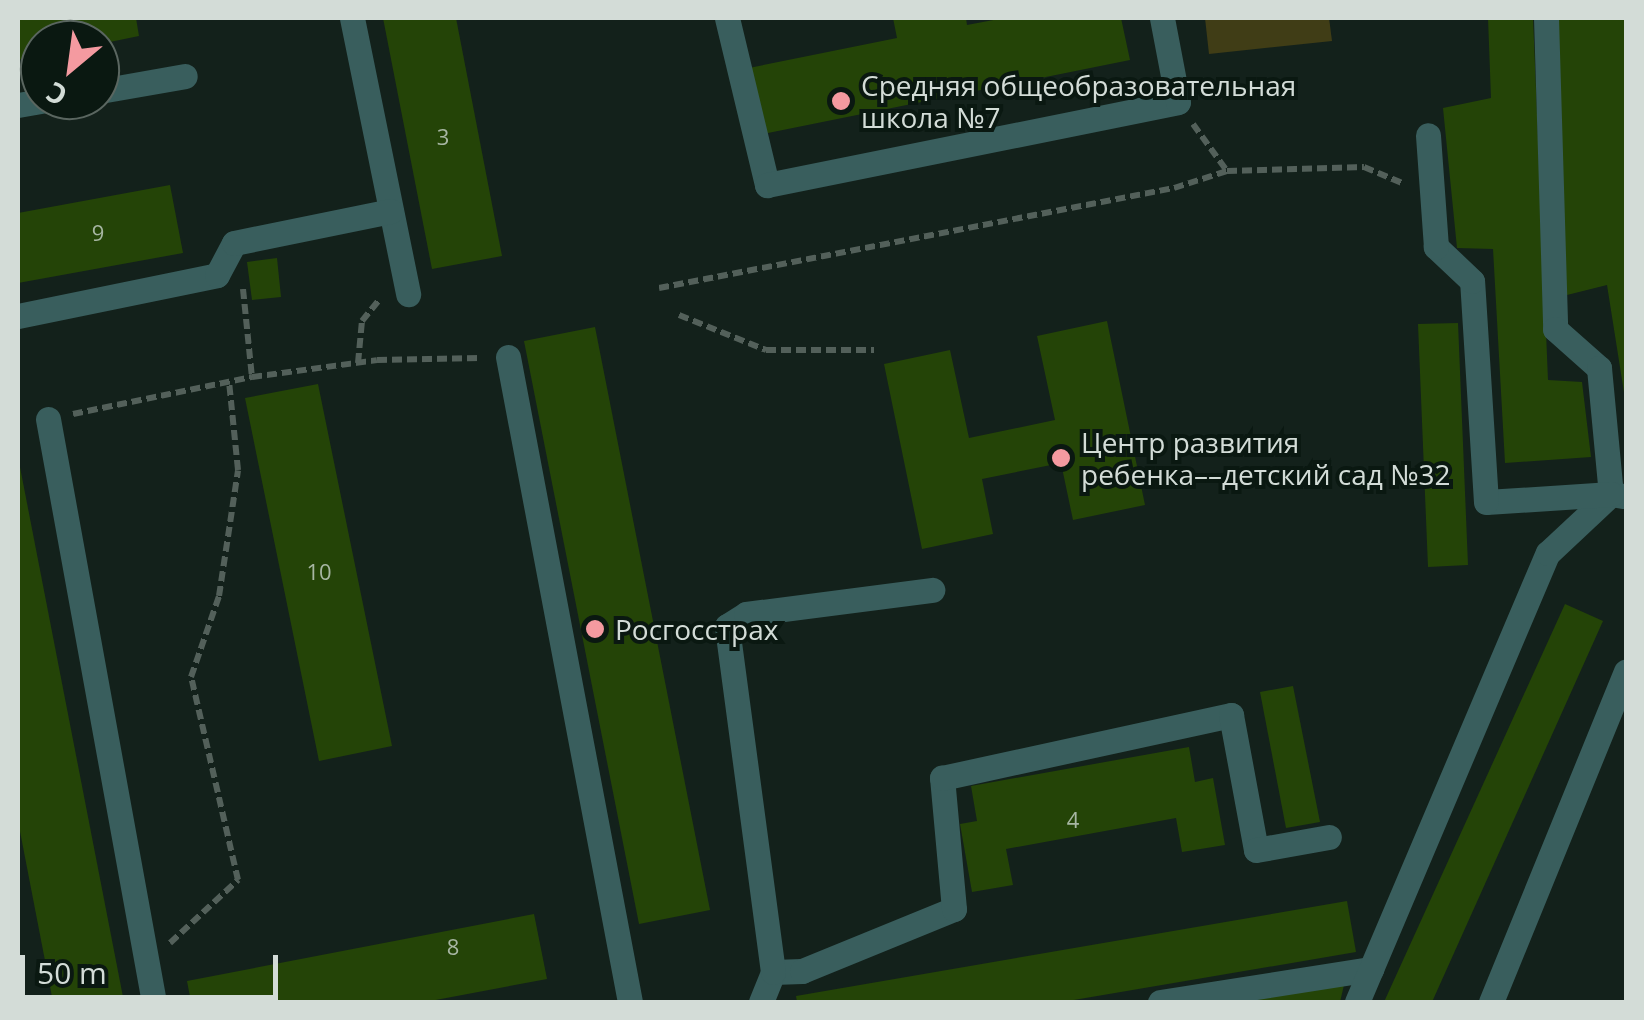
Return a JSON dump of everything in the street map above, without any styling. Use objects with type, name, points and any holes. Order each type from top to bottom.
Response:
[{"type":"lane","points":[[352,18],[405,283]]},
{"type":"lane","points":[[727,18],[766,186],[1178,102],[1162,18]]},
{"type":"lane","points":[[1546,18],[1554,330],[1599,368],[1619,495]]},
{"type":"lane","points":[[120,87],[185,76]]},
{"type":"lane","points":[[1428,136],[1436,247],[1472,281],[1486,502],[1619,495]]},
{"type":"lane","points":[[18,316],[217,275],[234,243],[391,211]]},
{"type":"lane","points":[[508,357],[630,1002]]},
{"type":"lane","points":[[48,419],[154,1002]]},
{"type":"lane","points":[[1357,1002],[1548,553],[1619,495]]},
{"type":"lane","points":[[761,1002],[773,972],[727,626],[746,614],[932,590]]},
{"type":"lane","points":[[1491,1002],[1626,671]]},
{"type":"lane","points":[[773,972],[802,971],[954,909],[942,778],[1231,715],[1256,850],[1329,837]]},
{"type":"lane","points":[[1158,1002],[1371,969]]},
{"type":"path","points":[[1178,102],[1227,172]]},
{"type":"path","points":[[659,288],[1174,188],[1227,172],[1364,168],[1402,183],[1431,182]]},
{"type":"path","points":[[234,243],[250,320],[252,377]]},
{"type":"path","points":[[358,363],[362,321],[405,283]]},
{"type":"path","points":[[679,316],[766,350],[874,350]]},
{"type":"path","points":[[48,419],[252,377],[358,363],[508,357]]},
{"type":"path","points":[[147,965],[238,880],[191,677],[219,596],[238,470],[229,382]]},
{"type":"shaded area","points":[[1205,18],[1329,18],[1332,41],[1209,54]]},
{"type":"building","points":[[18,18],[136,18],[139,36],[120,40],[120,20],[20,20],[18,60]]},
{"type":"building","points":[[383,18],[456,18],[502,256],[432,269]]},
{"type":"building","name":"Средняя общеобразовательная школа №7","points":[[893,18],[966,18],[967,25],[1004,18],[1121,18],[1130,60],[763,134],[749,68],[897,38]]},
{"type":"building","points":[[1488,18],[1533,18],[1548,380],[1582,382],[1591,457],[1505,463],[1493,249],[1457,248],[1443,108],[1491,98]]},
{"type":"building","points":[[1555,18],[1626,18],[1626,405],[1607,285],[1563,296]]},
{"type":"building","points":[[170,185],[183,253],[18,283],[18,213]]},
{"type":"building","points":[[277,258],[281,297],[252,300],[247,262]]},
{"type":"building","points":[[1107,321],[1145,505],[1073,520],[1061,463],[982,479],[993,534],[922,549],[884,364],[950,350],[969,438],[1055,420],[1037,336]]},
{"type":"building","points":[[1458,323],[1468,565],[1428,567],[1418,324]]},
{"type":"building","points":[[595,327],[710,910],[639,924],[524,341]]},
{"type":"building","points":[[318,384],[392,746],[319,761],[245,398]]},
{"type":"building","points":[[18,463],[124,1002],[53,1002],[18,821]]},
{"type":"building","points":[[1565,604],[1603,621],[1432,1002],[1384,1002]]},
{"type":"building","points":[[1293,686],[1320,822],[1286,828],[1260,692]]},
{"type":"building","points":[[1189,747],[1195,782],[1213,778],[1225,845],[1182,852],[1176,818],[1006,849],[1013,885],[972,892],[960,824],[977,821],[971,786]]},
{"type":"building","points":[[1347,901],[1356,952],[1062,1002],[797,1002],[796,996]]},
{"type":"building","points":[[534,914],[547,979],[425,1002],[191,1002],[187,981]]},
{"type":"building","points":[[1344,985],[1340,1002],[1225,1002]]},
{"type":"place","name":"Средняя общеобразовательная школа №7","points":[[841,101]]},
{"type":"place","name":"Центр развития ребенка––детский сад №32","points":[[1061,458]]},
{"type":"place","name":"Росгосстрах","points":[[595,629]]}]
